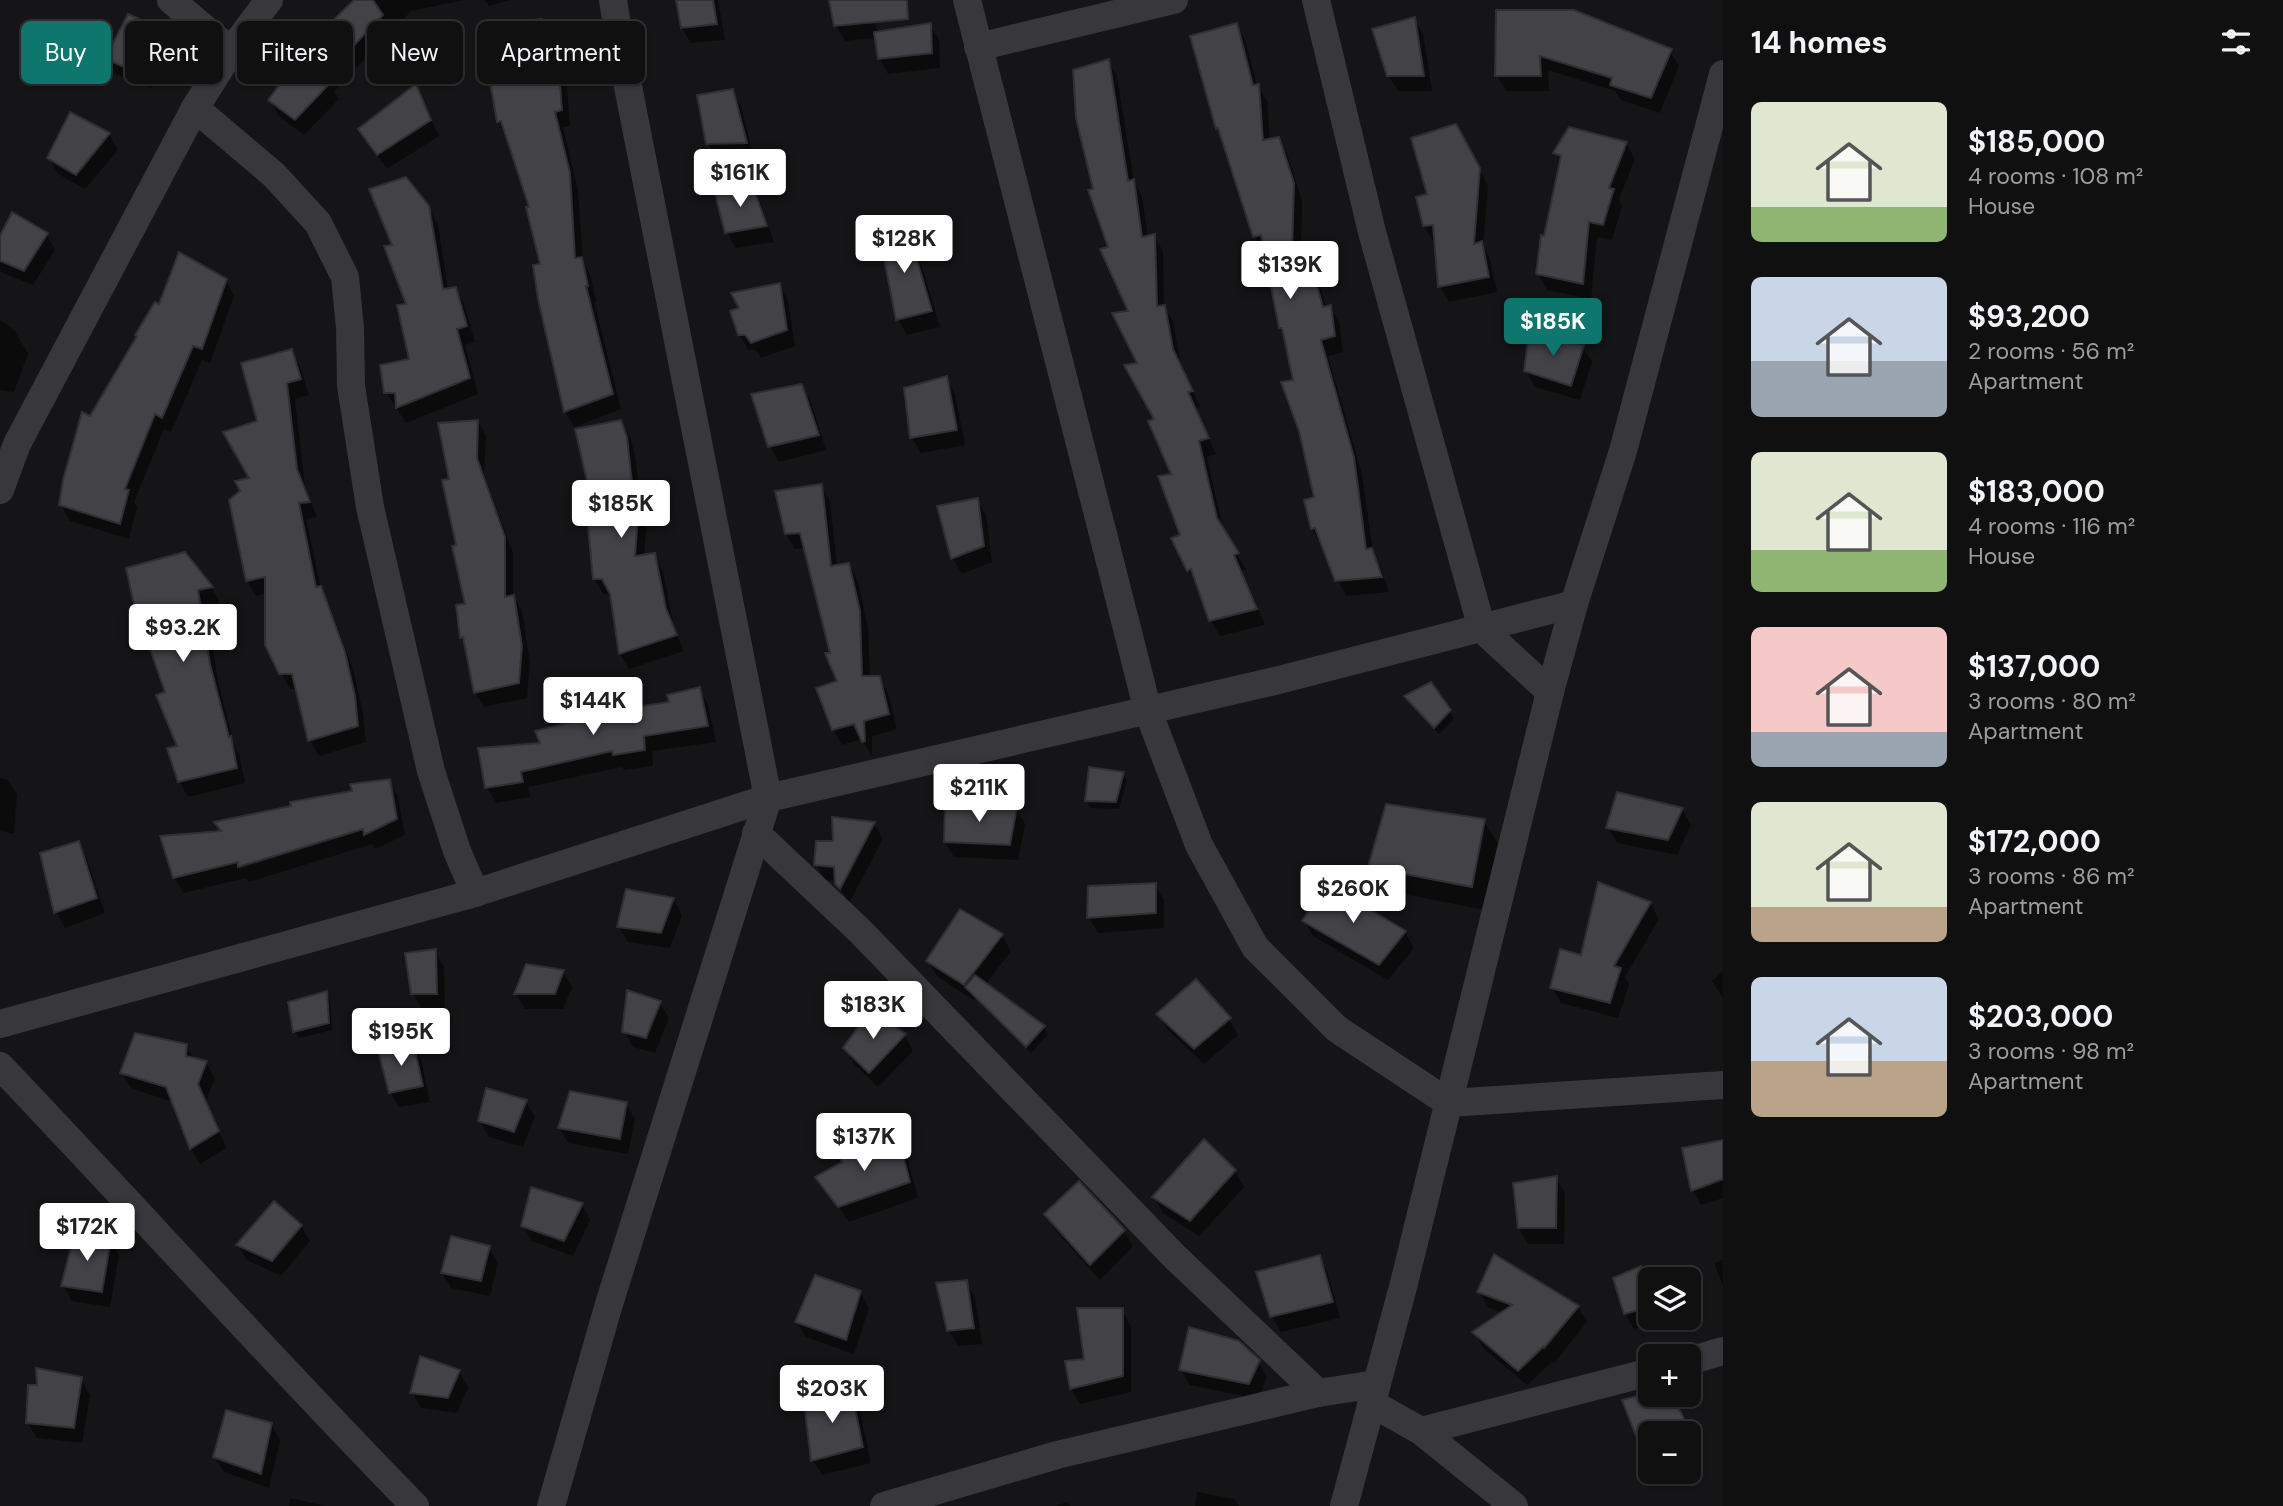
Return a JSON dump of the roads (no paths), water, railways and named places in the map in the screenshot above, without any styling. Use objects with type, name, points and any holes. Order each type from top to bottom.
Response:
[{"type":"street","points":[[171,0],[232,51]]},
{"type":"street","points":[[0,491],[17,444],[195,108],[269,0]]},
{"type":"street","points":[[551,1506],[609,1304],[768,798],[613,0]]},
{"type":"street","points":[[967,0],[1148,711],[1199,845],[1255,947],[1337,1029],[1449,1103],[1723,1085]]},
{"type":"street","points":[[978,47],[1174,0]]},
{"type":"street","points":[[1316,0],[1376,246],[1482,629],[1550,692]]},
{"type":"street","points":[[1344,1506],[1403,1287],[1550,692],[1574,604],[1623,451],[1723,74]]},
{"type":"street","points":[[195,108],[274,175],[318,223],[345,276],[350,328],[351,386],[370,507],[431,771],[457,851],[475,893]]},
{"type":"street","points":[[0,1024],[475,893],[768,798],[1148,711],[1574,604]]},
{"type":"street","points":[[757,833],[860,931],[1175,1257],[1318,1392]]},
{"type":"street","points":[[0,1066],[415,1506]]},
{"type":"street","points":[[1701,1357],[1723,1351]]},
{"type":"street","points":[[1421,1431],[1638,1374]]},
{"type":"street","points":[[884,1506],[1057,1455],[1318,1392],[1374,1393],[1514,1506]]}]
